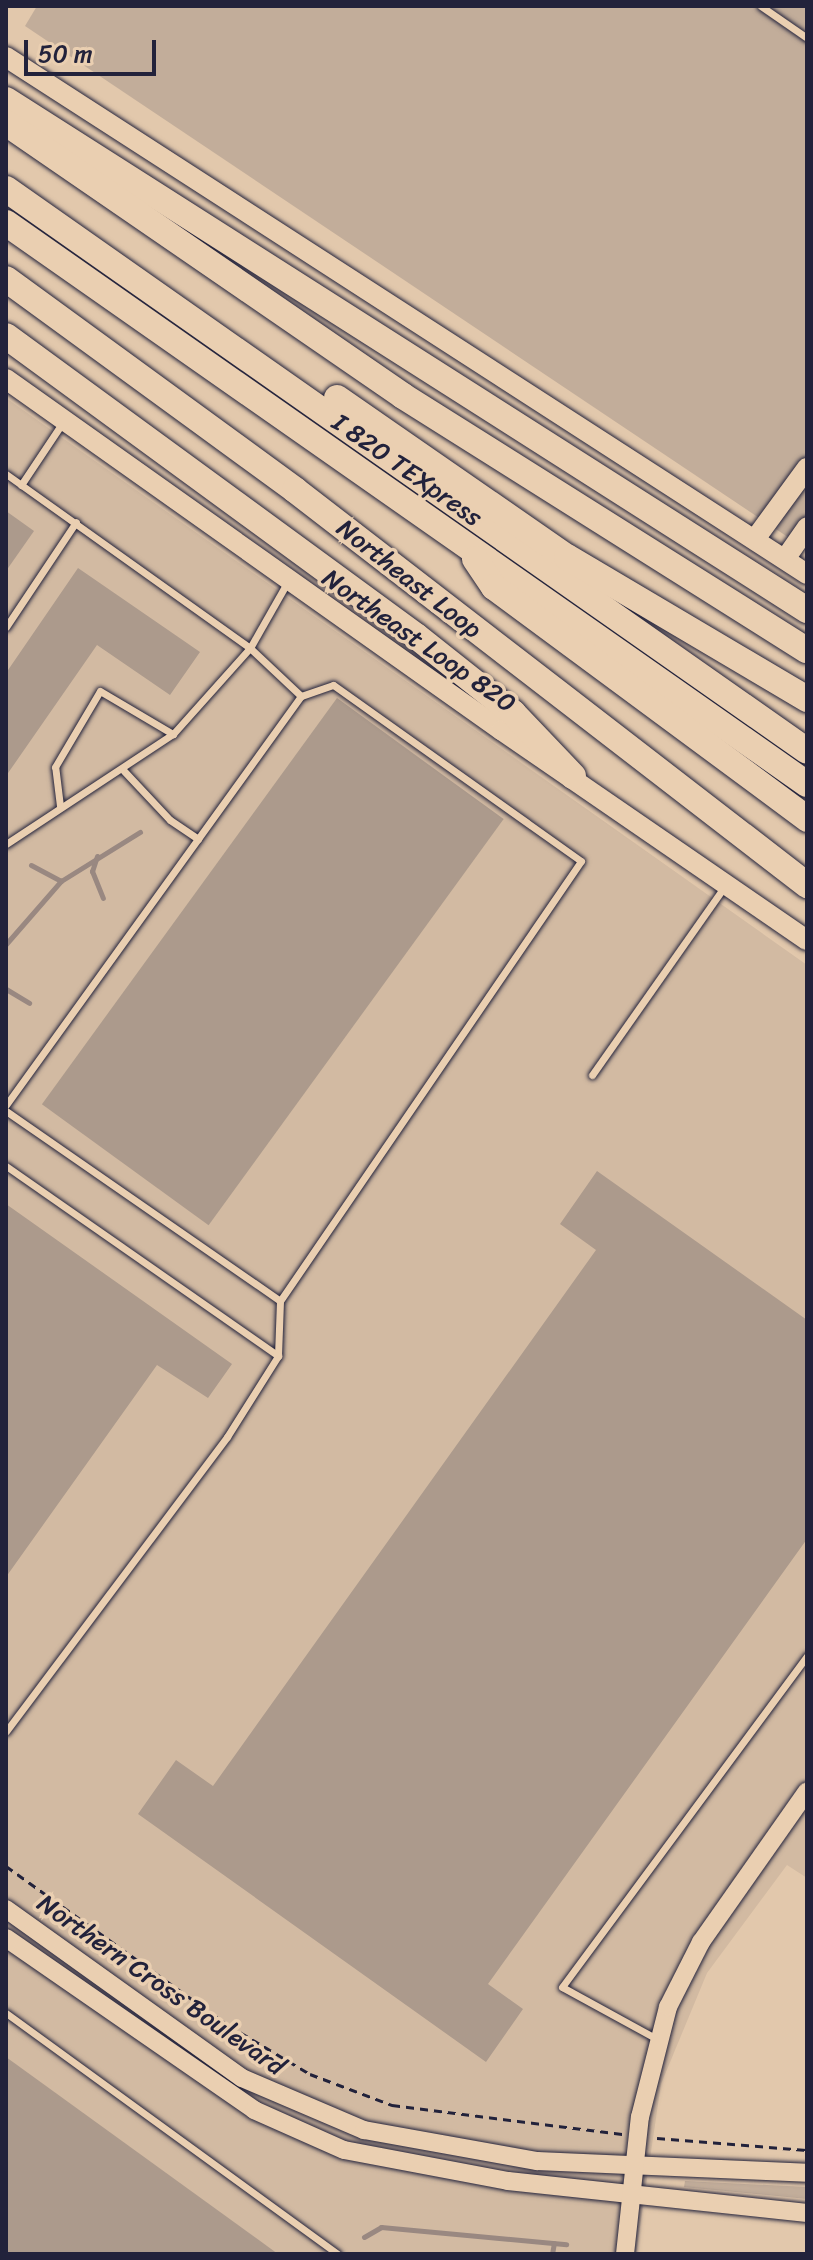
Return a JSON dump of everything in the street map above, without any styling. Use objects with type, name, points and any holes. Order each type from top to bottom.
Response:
[{"type":"highway","points":[[6,100],[807,610]]},
{"type":"highway","points":[[6,123],[403,396],[807,650]]},
{"type":"highway","name":"I 820 TEXpress","points":[[6,189],[807,751]]},
{"type":"highway","name":"I 820 TEXpress","points":[[6,223],[807,784]]},
{"type":"highway","name":"Northeast Loop","points":[[6,279],[223,436],[807,885]]},
{"type":"highway","points":[[143,284],[179,290],[567,557],[807,699]]},
{"type":"highway","points":[[6,336],[416,636],[513,713],[573,776]]},
{"type":"highway","points":[[467,546],[494,587],[807,819]]},
{"type":"main road","points":[[6,57],[807,574]]},
{"type":"main road","name":"Northeast Loop 820","points":[[6,379],[288,581],[807,940]]},
{"type":"main road","points":[[755,539],[807,468]]},
{"type":"main road","points":[[785,559],[807,527]]},
{"type":"street","points":[[625,2254],[657,2039],[701,1942],[807,1791]]},
{"type":"street","name":"Northern Cross Boulevard","points":[[6,1909],[242,2078],[280,2098],[364,2130],[426,2144],[537,2161],[636,2168],[807,2173]]},
{"type":"street","name":"Northern Cross Boulevard","points":[[6,1938],[254,2110],[344,2150],[508,2181],[807,2213]]},
{"type":"lane","points":[[761,6],[807,38]]},
{"type":"lane","points":[[21,485],[64,420]]},
{"type":"lane","points":[[6,474],[250,648],[301,696]]},
{"type":"lane","points":[[6,627],[76,522]]},
{"type":"lane","points":[[6,844],[60,806],[124,771],[173,734],[250,648],[288,581]]},
{"type":"lane","points":[[6,1731],[227,1437],[278,1356],[280,1301],[581,861],[333,685],[301,696],[6,1108],[280,1301]]},
{"type":"lane","points":[[60,806],[55,767],[100,691],[173,734]]},
{"type":"lane","points":[[124,771],[170,820],[198,839]]},
{"type":"lane","points":[[592,1075],[726,884]]},
{"type":"lane","points":[[6,1166],[278,1356]]},
{"type":"lane","points":[[657,2039],[562,1987],[807,1656]]},
{"type":"lane","points":[[6,2013],[338,2254]]},
{"type":"path","points":[[6,1866],[228,2025],[310,2074],[392,2105],[604,2132]]},
{"type":"path","points":[[665,2138],[807,2150]]},
{"type":"shaded area","points":[[37,6],[807,6],[807,550],[25,26]]},
{"type":"shaded area","points":[[6,398],[807,965],[807,1878],[787,1865],[707,1973],[661,2084],[636,2254],[6,2254]]},
{"type":"shaded area","points":[[685,2181],[807,2187],[807,2199],[684,2187]]},
{"type":"building","points":[[6,511],[34,531],[6,571]]},
{"type":"building","points":[[78,568],[200,652],[170,695],[97,645],[6,776],[6,673]]},
{"type":"building","points":[[337,698],[504,819],[209,1225],[42,1104]]},
{"type":"building","points":[[597,1171],[807,1320],[807,1539],[488,1984],[523,2009],[486,2062],[138,1814],[176,1760],[213,1786],[596,1250],[560,1224]]},
{"type":"building","points":[[6,1204],[232,1364],[208,1398],[157,1365],[6,1577]]},
{"type":"building","points":[[6,2057],[278,2254],[6,2254]]},
{"type":"waterway","points":[[6,944],[61,881],[140,832]]},
{"type":"waterway","points":[[97,856],[92,871],[103,898]]},
{"type":"waterway","points":[[31,865],[61,881]]},
{"type":"waterway","points":[[6,989],[29,1003]]},
{"type":"waterway","points":[[364,2237],[381,2227],[566,2244]]},
{"type":"waterway","points":[[552,2254],[554,2243]]}]
